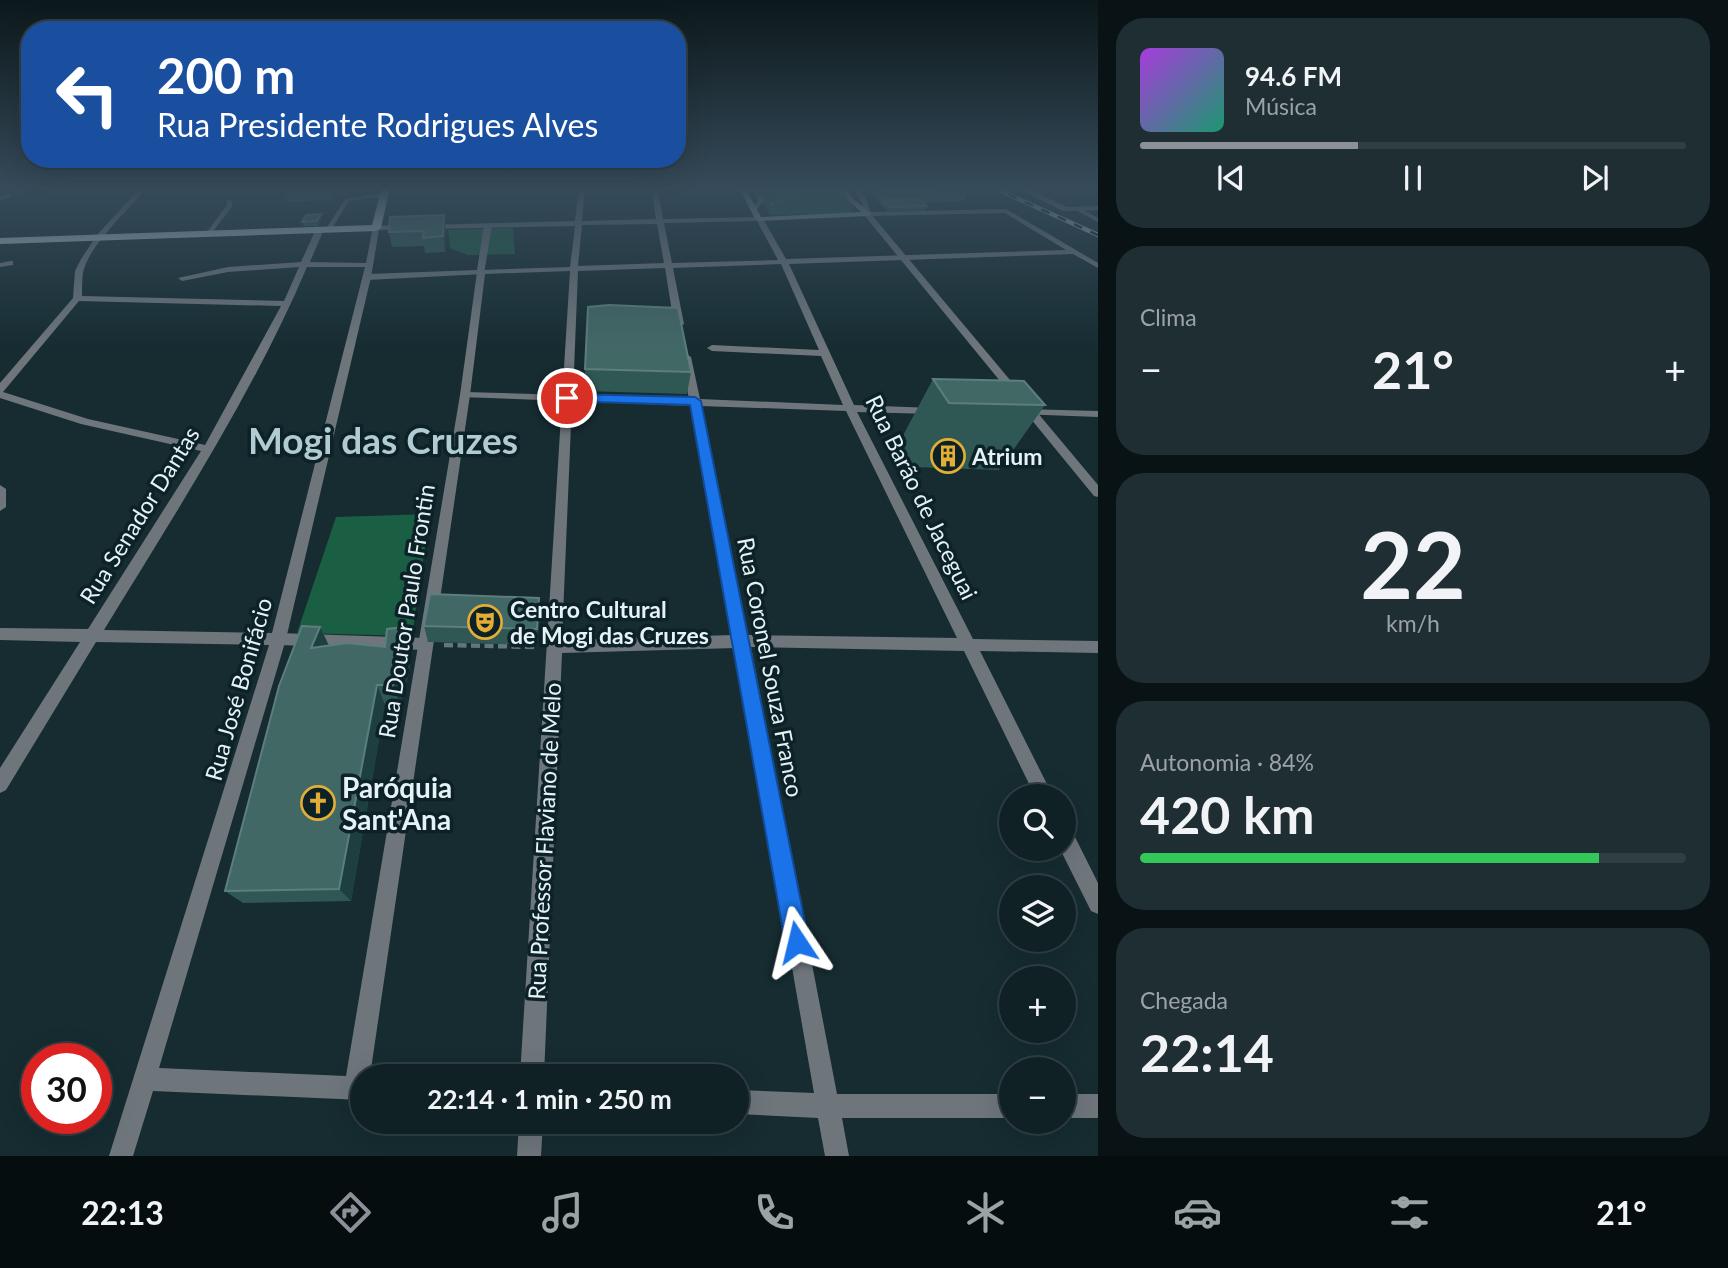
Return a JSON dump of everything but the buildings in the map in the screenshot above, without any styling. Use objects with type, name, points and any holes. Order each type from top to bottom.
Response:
[{"type":"street","points":[[0,406],[14,375],[77,298],[79,271],[98,241]]},
{"type":"street","name":"Rua Senador Dantas","points":[[0,784],[208,449],[319,241]]},
{"type":"street","name":"Rua José Bonifácio","points":[[121,1156],[278,639],[374,241]]},
{"type":"street","name":"Rua Doutor Paulo Frontin","points":[[363,1064],[465,395],[486,241]]},
{"type":"street","name":"Rua Professor Flaviano de Melo","points":[[533,1064],[576,241]]},
{"type":"street","points":[[664,241],[682,337]]},
{"type":"street","name":"Rua Barão de Jaceguai","points":[[772,241],[850,408],[1038,784]]},
{"type":"street","points":[[891,241],[1098,493]]},
{"type":"street","points":[[1056,241],[1098,266]]},
{"type":"street","points":[[183,278],[231,268],[307,264],[368,271],[481,272],[1075,252]]},
{"type":"street","points":[[0,265],[10,263]]},
{"type":"street","points":[[77,298],[287,304]]},
{"type":"street","points":[[572,322],[586,322]]},
{"type":"street","points":[[666,323],[679,324]]},
{"type":"street","points":[[712,348],[824,353]]},
{"type":"street","name":"Rua Coronel Souza Franco","points":[[685,349],[837,1156]]},
{"type":"street","points":[[0,377],[14,375]]},
{"type":"street","points":[[4,395],[85,422],[208,449]]},
{"type":"street","points":[[465,395],[939,411]]},
{"type":"street","points":[[1005,412],[1098,414]]},
{"type":"street","points":[[0,489],[0,507]]},
{"type":"street","points":[[0,634],[425,644]]},
{"type":"street","points":[[554,647],[742,641],[1098,647]]},
{"type":"street","points":[[1076,860],[1098,904]]},
{"type":"street","points":[[146,1079],[350,1088]]},
{"type":"street","points":[[749,1103],[827,1106],[999,1106]]},
{"type":"street","points":[[1076,1106],[1098,1106]]},
{"type":"street","points":[[529,1156],[530,1134]]},
{"type":"path","points":[[425,644],[554,647]]},
{"type":"green space","points":[[449,241],[514,241],[515,254],[468,255],[450,248]]},
{"type":"green space","points":[[430,514],[412,636],[297,633],[336,517]]},
{"type":"place","name":"Atrium","points":[[948,456]]},
{"type":"place","name":"Centro Cultural de Mogi das Cruzes","points":[[485,622]]},
{"type":"place","name":"Paróquia Sant'Ana","points":[[318,803]]},
{"type":"district","name":"Mogi das Cruzes","points":[[383,439]]},
{"type":"route","points":[[567,398],[695,401],[797,942]]}]
